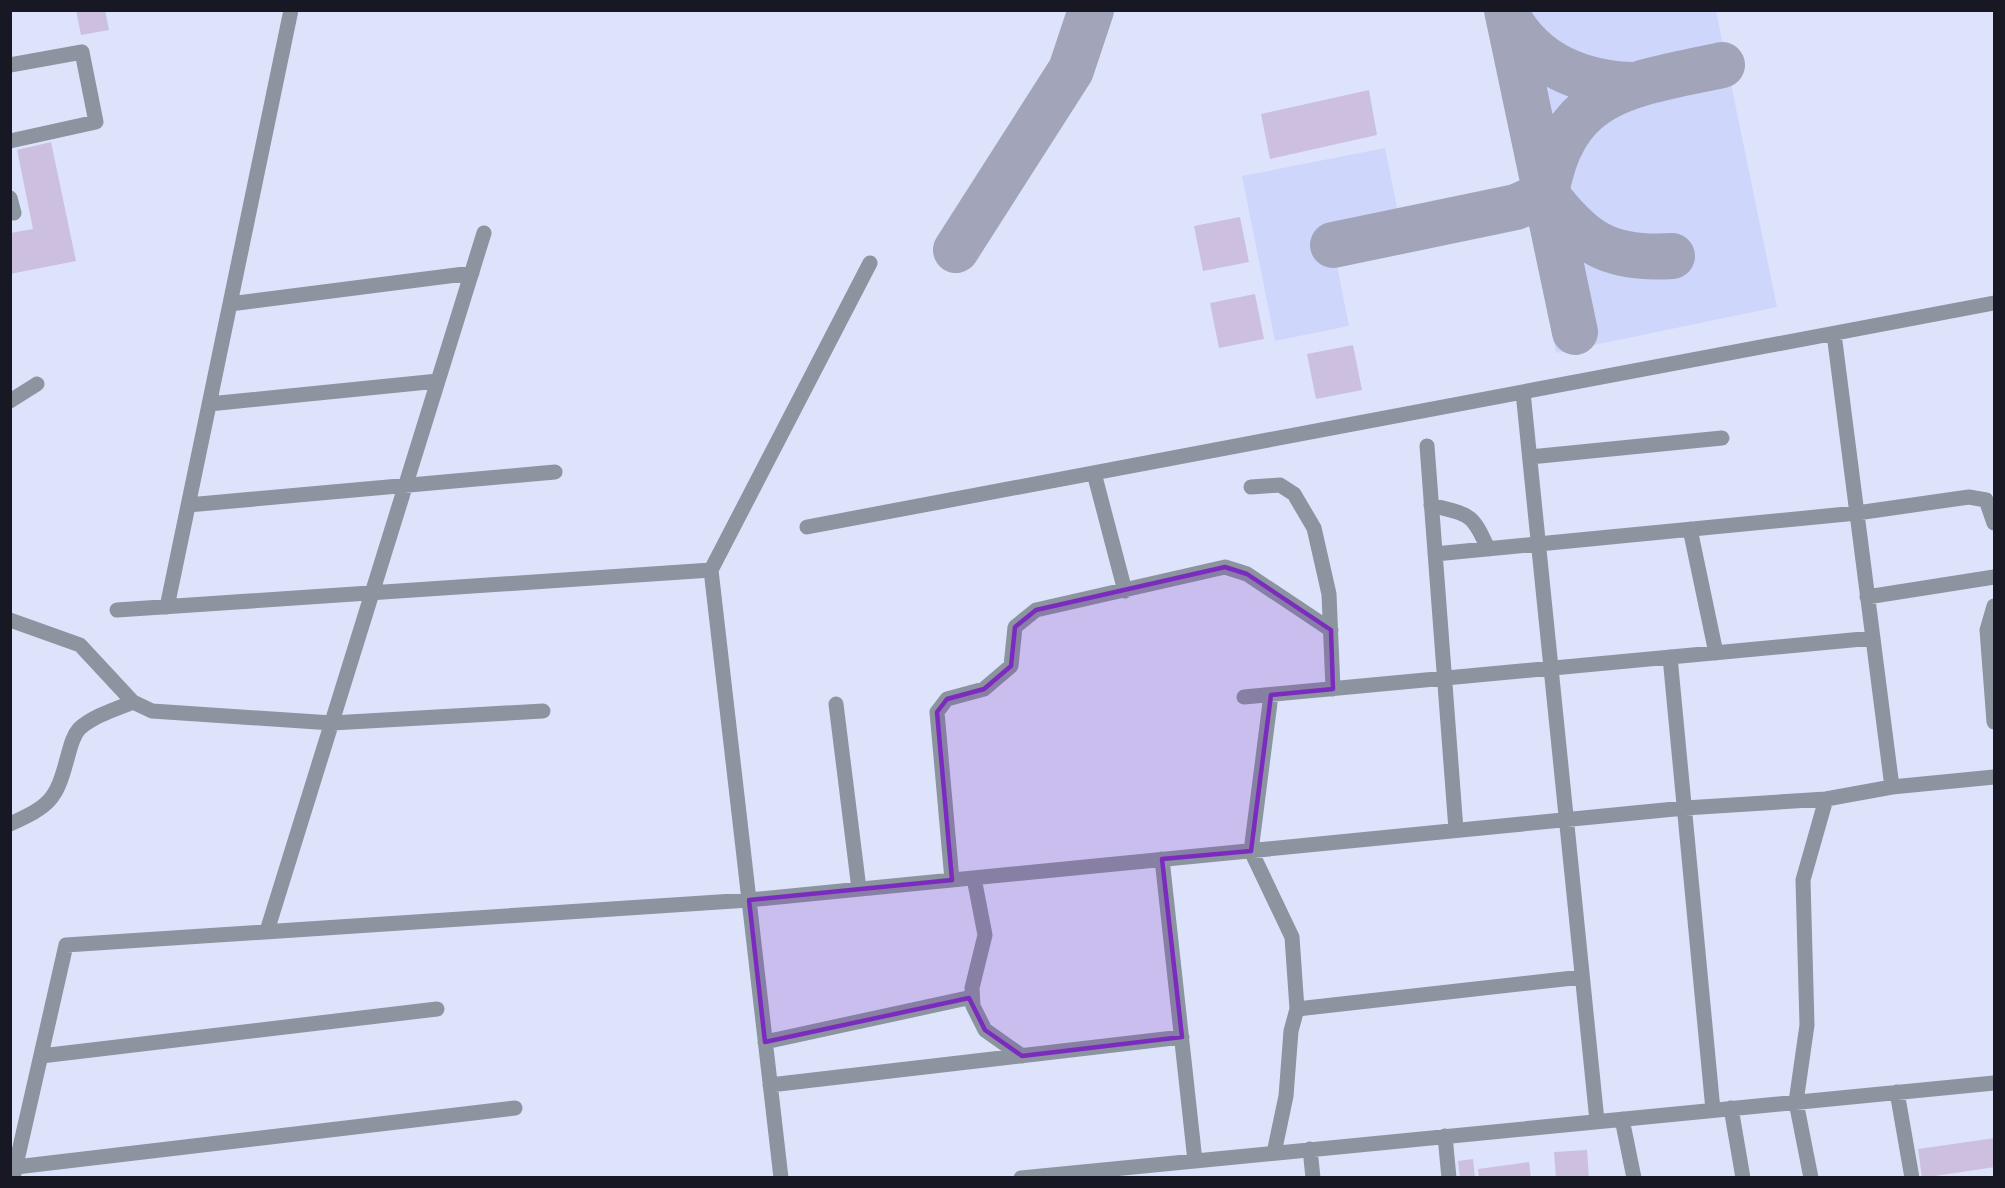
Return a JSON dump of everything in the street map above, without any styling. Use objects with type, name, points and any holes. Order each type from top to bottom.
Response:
[{"type":"street","points":[[167,607],[291,10]]},
{"type":"street","points":[[10,64],[82,52],[96,122],[10,141]]},
{"type":"street","points":[[267,931],[484,233]]},
{"type":"street","points":[[781,1178],[711,570],[870,263]]},
{"type":"street","points":[[230,304],[472,273]]},
{"type":"street","points":[[807,527],[1995,303]]},
{"type":"street","points":[[1834,334],[1892,787]]},
{"type":"street","points":[[209,404],[438,381]]},
{"type":"street","points":[[10,401],[37,384]]},
{"type":"street","points":[[1523,392],[1597,1121]]},
{"type":"street","points":[[1530,457],[1722,438]]},
{"type":"street","points":[[1427,446],[1456,830]]},
{"type":"street","points":[[188,505],[555,472]]},
{"type":"street","points":[[1094,473],[1125,591]]},
{"type":"street","points":[[1251,486],[1280,485],[1294,494],[1314,528],[1329,594],[1333,689]]},
{"type":"street","points":[[1435,554],[1857,513],[1969,497],[1986,500],[1995,523]]},
{"type":"street","points":[[1431,505],[1467,515],[1477,523],[1488,549]]},
{"type":"street","points":[[1690,529],[1716,653]]},
{"type":"street","points":[[952,880],[937,712],[947,699],[984,689],[1011,666],[1015,627],[1036,610],[1225,567],[1247,574],[1330,630]]},
{"type":"street","points":[[117,610],[711,570]]},
{"type":"street","points":[[1868,597],[1995,577]]},
{"type":"street","points":[[1995,606],[1987,630],[1995,722]]},
{"type":"street","points":[[10,620],[80,645],[133,702],[152,711],[332,723],[543,711]]},
{"type":"street","points":[[1245,698],[1872,638]]},
{"type":"street","points":[[1670,657],[1713,1110]]},
{"type":"street","points":[[1271,695],[1251,851],[1292,937],[1297,1009],[1291,1030],[1286,1096],[1274,1153]]},
{"type":"street","points":[[10,824],[49,804],[61,782],[72,741],[79,729],[94,719],[133,702]]},
{"type":"street","points":[[836,704],[859,889]]},
{"type":"street","points":[[515,1108],[14,1172],[66,945],[749,900],[1566,819],[1685,808],[1826,799],[1892,787],[1995,777]]},
{"type":"street","points":[[1811,1178],[1796,1102],[1807,1025],[1803,880],[1826,799]]},
{"type":"street","points":[[1162,859],[1195,1161]]},
{"type":"street","points":[[974,878],[985,935],[972,988],[973,1006],[985,1030],[1022,1056]]},
{"type":"street","points":[[1297,1009],[1582,977]]},
{"type":"street","points":[[765,1042],[972,997]]},
{"type":"street","points":[[41,1056],[437,1009]]},
{"type":"street","points":[[770,1085],[1182,1037]]},
{"type":"street","points":[[1021,1178],[1176,1170],[1195,1161],[1995,1083]]},
{"type":"street","points":[[1897,1092],[1912,1178]]},
{"type":"street","points":[[1731,1108],[1743,1178]]},
{"type":"street","points":[[1622,1119],[1634,1178]]},
{"type":"street","points":[[1445,1136],[1449,1178]]},
{"type":"street","points":[[1310,1149],[1312,1178]]},
{"type":"highlighted area","points":[[1225,567],[1247,574],[1331,630],[1333,689],[1271,695],[1251,851],[1162,859],[1182,1037],[1022,1056],[985,1030],[969,998],[765,1042],[749,900],[952,880],[937,712],[947,699],[984,689],[1011,666],[1015,627],[1036,610]]},
{"type":"shaded area","points":[[1485,11],[1716,11],[1777,307],[1556,353]]},
{"type":"shaded area","points":[[1385,148],[1402,232],[1333,245],[1349,326],[1275,341],[1242,176]]},
{"type":"building","points":[[76,10],[105,10],[109,30],[81,35]]},
{"type":"building","points":[[1369,90],[1377,135],[1270,159],[1261,114]]},
{"type":"building","points":[[51,142],[76,261],[10,274],[10,233],[33,229],[17,150]]},
{"type":"building","points":[[1240,217],[1249,262],[1203,271],[1194,226]]},
{"type":"building","points":[[1255,294],[1264,339],[1219,348],[1210,303]]},
{"type":"building","points":[[1353,345],[1362,390],[1316,399],[1307,354]]},
{"type":"building","points":[[1995,1138],[1995,1167],[1922,1178],[1918,1149]]},
{"type":"building","points":[[1587,1150],[1589,1178],[1556,1178],[1554,1152]]},
{"type":"building","points":[[1473,1159],[1475,1178],[1460,1178],[1458,1161]]},
{"type":"building","points":[[1529,1162],[1531,1178],[1479,1178],[1478,1169]]},
{"type":"taxiway","points":[[956,250],[1071,70],[1091,10]]},
{"type":"taxiway","points":[[1507,10],[1575,332]]},
{"type":"taxiway","points":[[1509,19],[1532,49],[1562,69],[1597,81],[1634,85]]},
{"type":"taxiway","points":[[1672,256],[1631,255],[1614,251],[1599,245],[1572,225],[1546,194],[1555,159],[1568,132],[1586,111],[1607,97],[1632,86],[1722,65]]},
{"type":"taxiway","points":[[1333,245],[1516,207],[1546,194]]}]
